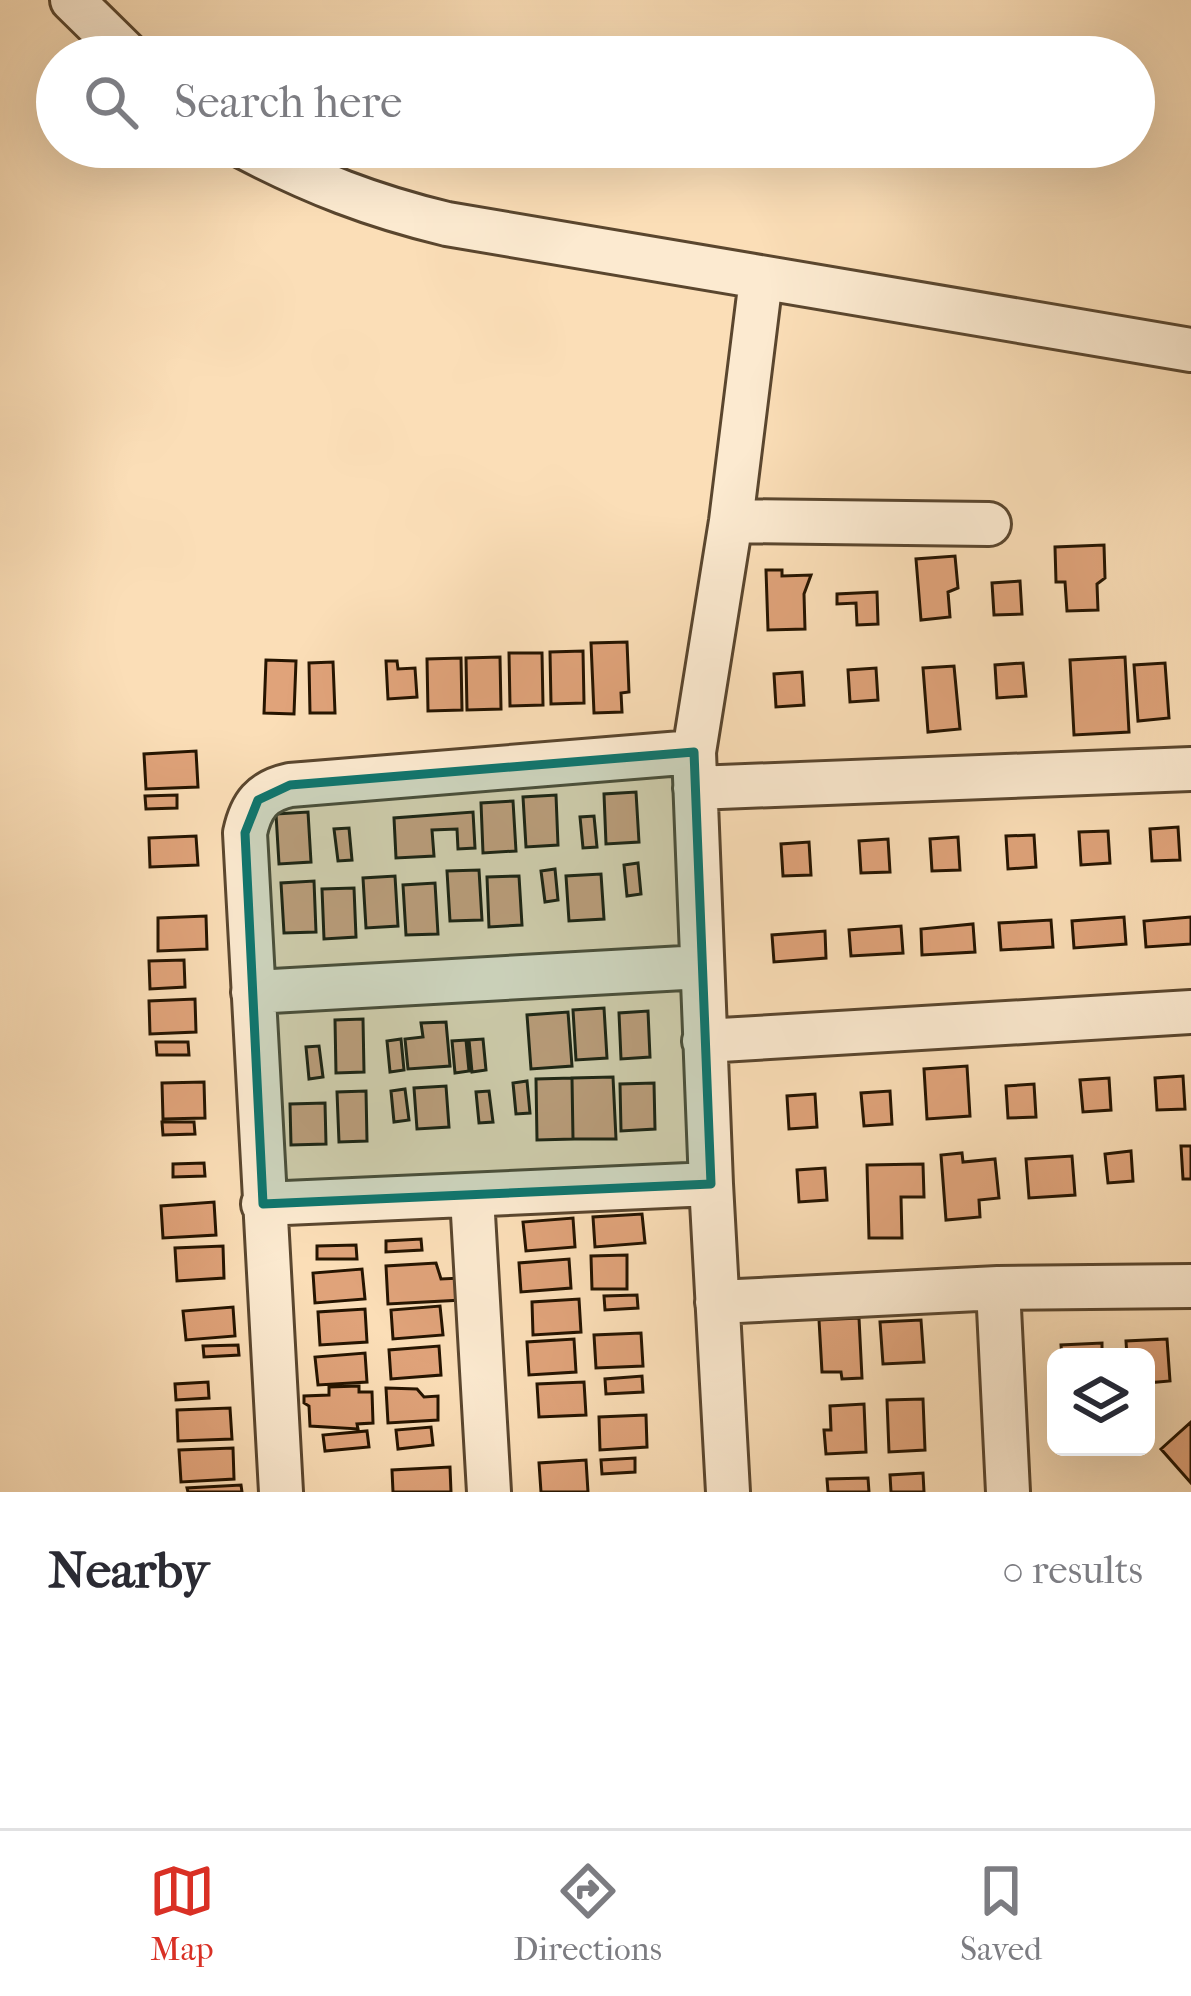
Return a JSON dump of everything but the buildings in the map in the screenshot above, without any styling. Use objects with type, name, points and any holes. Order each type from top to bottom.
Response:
[{"type":"street","points":[[72,0],[109,36]]},
{"type":"street","points":[[285,168],[375,207],[447,224],[1191,350]]},
{"type":"street","points":[[728,1492],[695,770],[761,279]]},
{"type":"street","points":[[731,521],[989,524]]},
{"type":"street","points":[[280,1492],[245,833],[258,800],[275,788],[695,770],[1191,769]]},
{"type":"street","points":[[253,992],[702,967]]},
{"type":"street","points":[[704,1041],[1191,1012]]},
{"type":"street","points":[[263,1204],[711,1184]]},
{"type":"street","points":[[472,1197],[489,1492]]},
{"type":"street","points":[[717,1302],[998,1288],[1191,1286]]},
{"type":"street","points":[[998,1288],[1008,1492]]},
{"type":"highlighted area","points":[[694,752],[711,1184],[263,1204],[245,833],[258,800],[290,785]]}]
